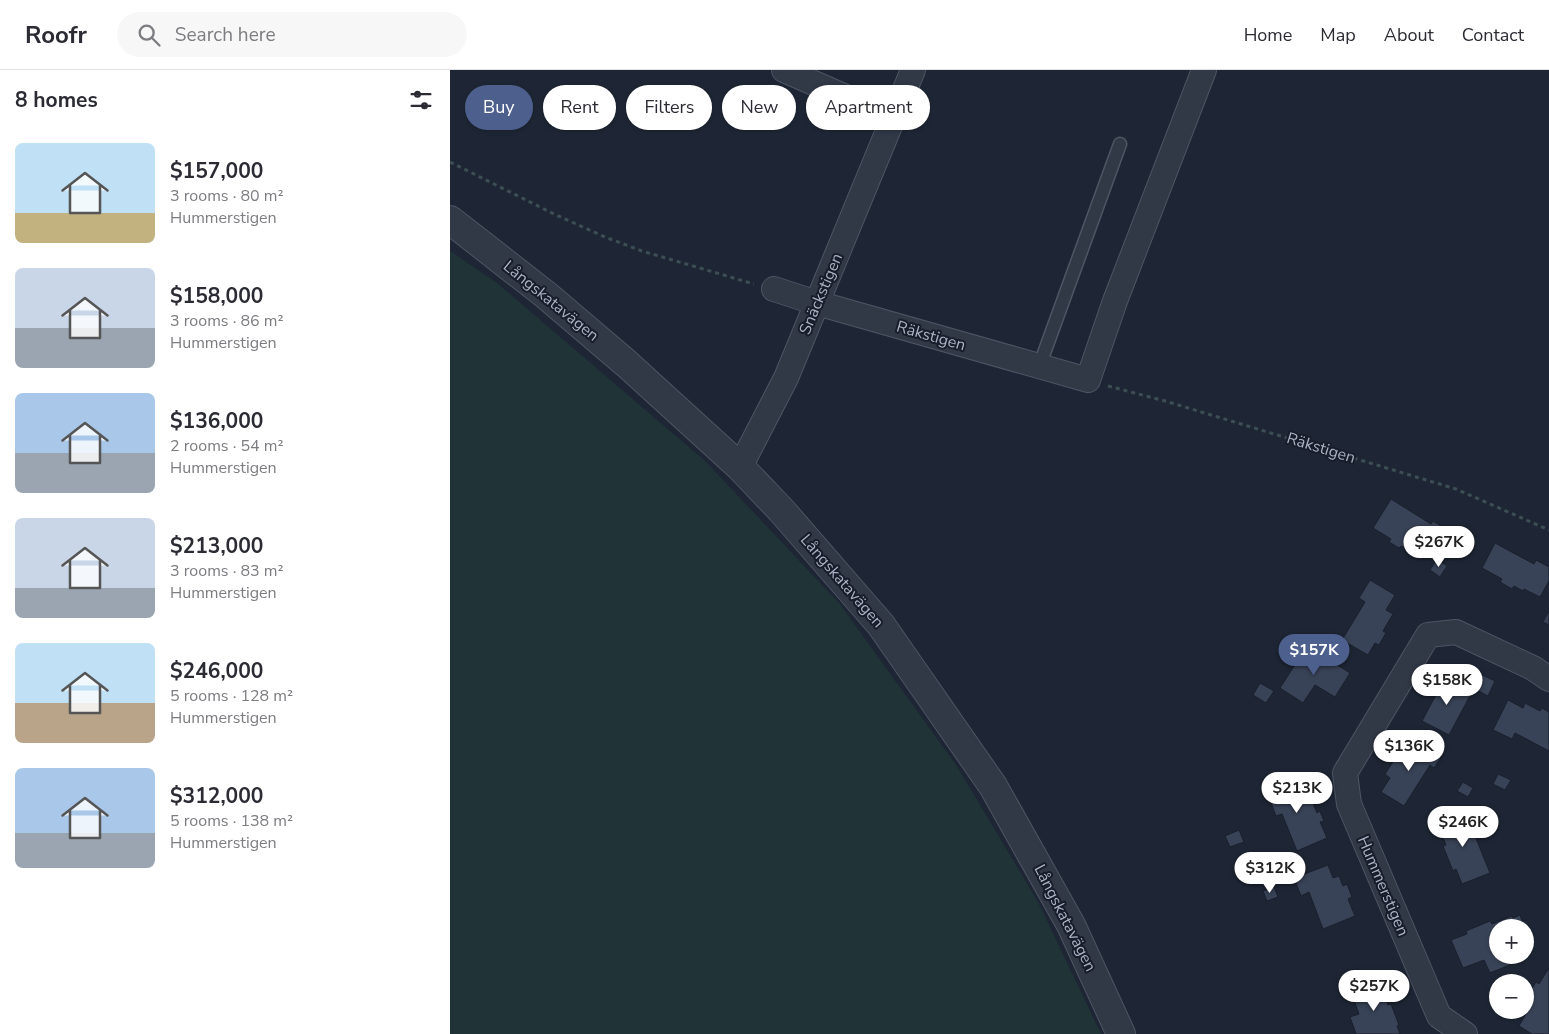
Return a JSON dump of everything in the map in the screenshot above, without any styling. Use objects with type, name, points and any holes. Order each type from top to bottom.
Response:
[{"type":"street","points":[[784,70],[818,85]]},
{"type":"street","name":"Snäckstigen","points":[[907,85],[913,70]]},
{"type":"street","points":[[1088,380],[1115,301],[1204,70]]},
{"type":"street","name":"Snäckstigen","points":[[740,467],[786,378],[889,130]]},
{"type":"street","name":"Långskatavägen","points":[[450,220],[546,295],[627,364],[740,467],[782,511],[881,625],[993,786],[1071,924],[1121,1034]]},
{"type":"street","name":"Räkstigen","points":[[774,289],[1088,380]]},
{"type":"street","name":"Hummerstigen","points":[[1465,1034],[1439,1016],[1349,804],[1345,773],[1428,636],[1456,632],[1533,668],[1549,679]]},
{"type":"lane","points":[[1039,367],[1120,144]]},
{"type":"path","points":[[450,162],[554,214],[642,252],[774,289]]},
{"type":"path","name":"Räkstigen","points":[[1088,380],[1165,401],[1456,489],[1549,530]]},
{"type":"green space","points":[[450,251],[497,283],[705,461],[839,603],[956,765],[1038,902],[1101,1034],[450,1034]]},
{"type":"building","points":[[1391,499],[1431,524],[1433,521],[1451,532],[1434,559],[1419,550],[1415,555],[1401,546],[1399,548],[1389,542],[1391,539],[1373,528]]},
{"type":"building","points":[[1495,543],[1534,564],[1536,560],[1549,567],[1549,581],[1540,597],[1514,586],[1512,589],[1500,582],[1502,579],[1482,568]]},
{"type":"building","points":[[1437,559],[1447,566],[1440,577],[1430,570]]},
{"type":"building","points":[[1370,580],[1395,595],[1386,610],[1393,614],[1383,631],[1386,633],[1379,645],[1375,643],[1368,655],[1342,640],[1365,602],[1359,598]]},
{"type":"building","points":[[1549,611],[1549,625],[1543,622]]},
{"type":"building","points":[[1307,646],[1350,673],[1335,697],[1315,685],[1303,703],[1280,688]]},
{"type":"building","points":[[1468,668],[1495,681],[1488,696],[1461,682]]},
{"type":"building","points":[[1445,678],[1472,692],[1449,735],[1422,721]]},
{"type":"building","points":[[1260,683],[1274,691],[1266,703],[1253,695]]},
{"type":"building","points":[[1508,700],[1523,708],[1525,703],[1540,711],[1542,708],[1549,712],[1549,751],[1515,733],[1512,739],[1493,730]]},
{"type":"building","points":[[1415,739],[1442,756],[1434,768],[1430,765],[1404,806],[1381,792],[1390,778],[1385,774],[1398,754],[1402,756],[1407,749],[1409,750]]},
{"type":"building","points":[[1498,774],[1511,780],[1505,790],[1493,784]]},
{"type":"building","points":[[1289,777],[1291,785],[1297,782],[1305,801],[1311,798],[1317,813],[1320,811],[1324,821],[1320,822],[1327,838],[1297,851],[1282,814],[1276,816],[1268,795],[1273,793],[1270,785]]},
{"type":"building","points":[[1463,782],[1473,788],[1468,797],[1457,791]]},
{"type":"building","points":[[1465,811],[1490,873],[1462,884],[1456,869],[1453,871],[1443,846],[1446,845],[1437,823]]},
{"type":"building","points":[[1239,830],[1244,842],[1230,847],[1225,836]]},
{"type":"building","points":[[1328,865],[1333,878],[1339,876],[1343,886],[1347,884],[1352,897],[1348,899],[1355,916],[1323,929],[1309,892],[1301,896],[1294,878]]},
{"type":"building","points":[[1274,887],[1278,897],[1267,901],[1263,891]]},
{"type":"building","points":[[1520,915],[1522,919],[1504,919],[1512,916],[1513,918]]},
{"type":"building","points":[[1489,921],[1489,964],[1512,964],[1490,973],[1484,960],[1463,968],[1451,940],[1467,934],[1466,931]]},
{"type":"building","points":[[1549,968],[1549,1034],[1532,1034],[1519,1026],[1523,1019],[1534,1019],[1534,985],[1536,982],[1539,984]]},
{"type":"building","points":[[1379,982],[1388,1005],[1391,1004],[1399,1025],[1397,1026],[1400,1034],[1356,1034],[1350,1017],[1359,1014],[1351,992]]}]
